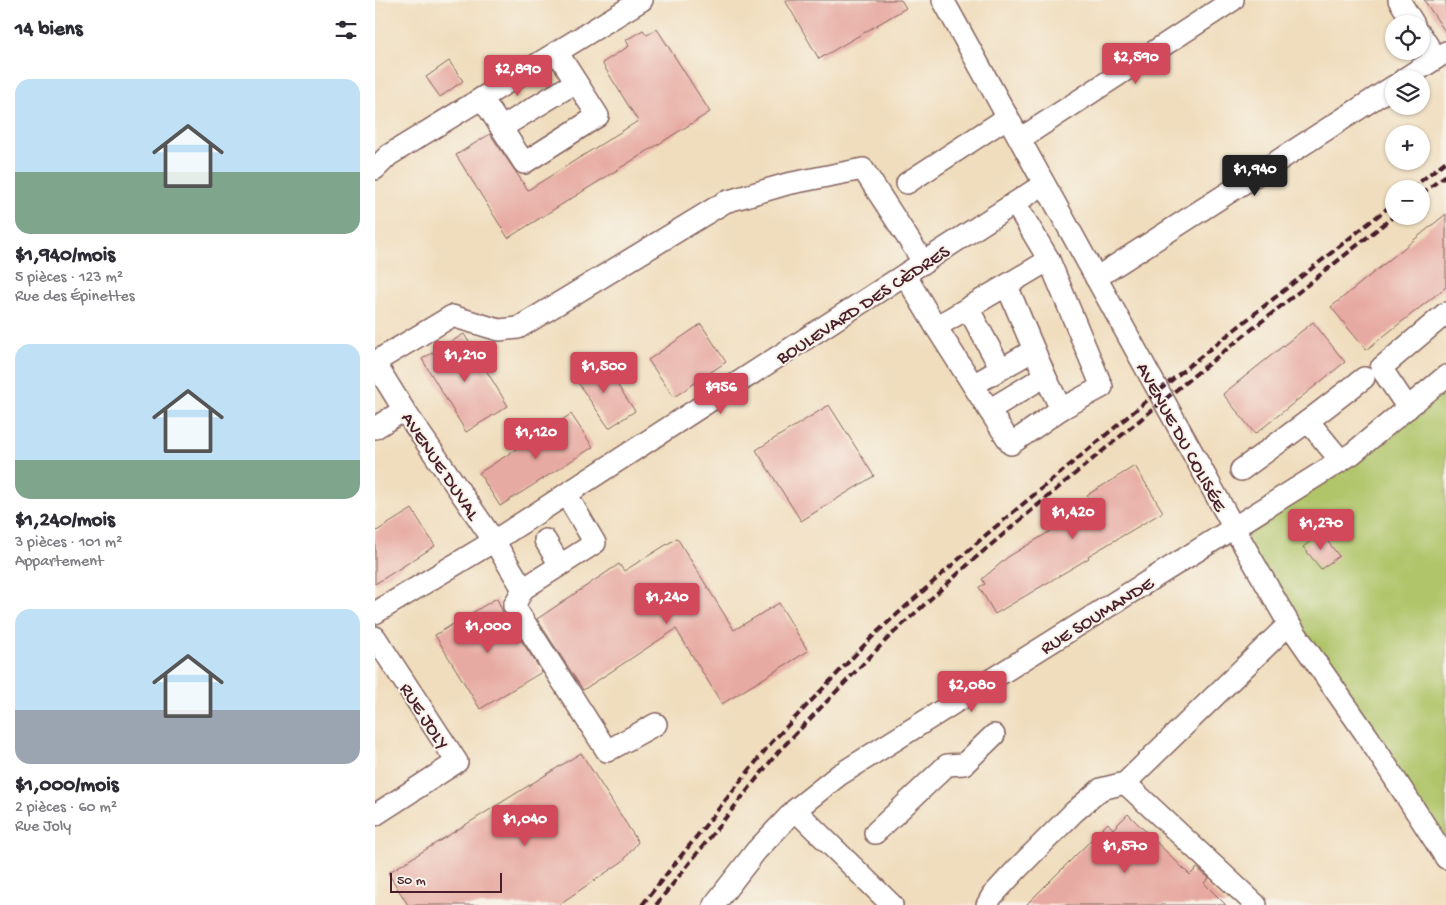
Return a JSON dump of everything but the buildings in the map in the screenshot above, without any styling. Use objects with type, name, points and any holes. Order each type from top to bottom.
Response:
[{"type":"street","points":[[375,169],[389,155],[642,0]]},
{"type":"street","name":"AVENUE DU COLISÉE","points":[[944,0],[1234,528],[1289,624],[1368,737],[1446,858]]},
{"type":"street","points":[[1019,139],[1233,0]]},
{"type":"street","points":[[1399,0],[1408,15]]},
{"type":"street","points":[[1418,70],[1441,55],[1430,44]]},
{"type":"street","points":[[482,98],[524,163],[598,116],[557,52]]},
{"type":"street","points":[[501,128],[576,82]]},
{"type":"street","points":[[1096,278],[1385,92]]},
{"type":"street","points":[[907,183],[1008,117]]},
{"type":"street","points":[[375,362],[452,316],[499,330],[518,328],[725,202],[787,184],[863,169],[924,263]]},
{"type":"street","name":"BOULEVARD DES CÈDRES","points":[[375,613],[494,541],[1044,184]]},
{"type":"street","points":[[905,275],[936,328],[1011,444],[1061,409],[1102,387],[1049,260],[1015,203]]},
{"type":"street","points":[[936,328],[1049,260]]},
{"type":"street","points":[[1007,286],[1061,409]]},
{"type":"street","points":[[968,308],[1001,369]]},
{"type":"street","points":[[1408,408],[1381,368],[1446,313]]},
{"type":"street","points":[[973,385],[1035,350]]},
{"type":"street","name":"AVENUE DUVAL","points":[[375,362],[404,410],[494,541],[523,589]]},
{"type":"street","points":[[989,410],[1045,376]]},
{"type":"street","name":"RUE SOUMANDE","points":[[714,905],[756,851],[795,810],[839,775],[1341,461],[1446,376]]},
{"type":"street","points":[[1241,470],[1364,378]]},
{"type":"street","points":[[375,428],[404,410]]},
{"type":"street","points":[[1308,421],[1341,461]]},
{"type":"street","points":[[566,494],[595,543],[523,589],[514,606],[607,751],[657,724]]},
{"type":"street","points":[[545,540],[560,565]]},
{"type":"street","points":[[987,905],[992,896],[1017,868],[1074,812],[1101,789],[1125,783],[1289,624]]},
{"type":"street","name":"RUE JOLY","points":[[375,637],[457,762],[375,815]]},
{"type":"street","points":[[875,833],[947,765],[964,764],[994,735]]},
{"type":"street","points":[[1125,783],[1256,905]]},
{"type":"street","points":[[795,810],[892,905]]},
{"type":"green space","points":[[1446,385],[1446,862],[1234,528]]},
{"type":"railway","points":[[1422,180],[1446,161]]},
{"type":"railway","points":[[1430,187],[1446,175]]},
{"type":"railway","points":[[642,905],[771,743],[876,633],[987,534],[1185,369],[1385,210]]},
{"type":"railway","points":[[656,905],[778,752],[888,638],[973,560],[1065,482],[1192,377],[1385,223]]}]
